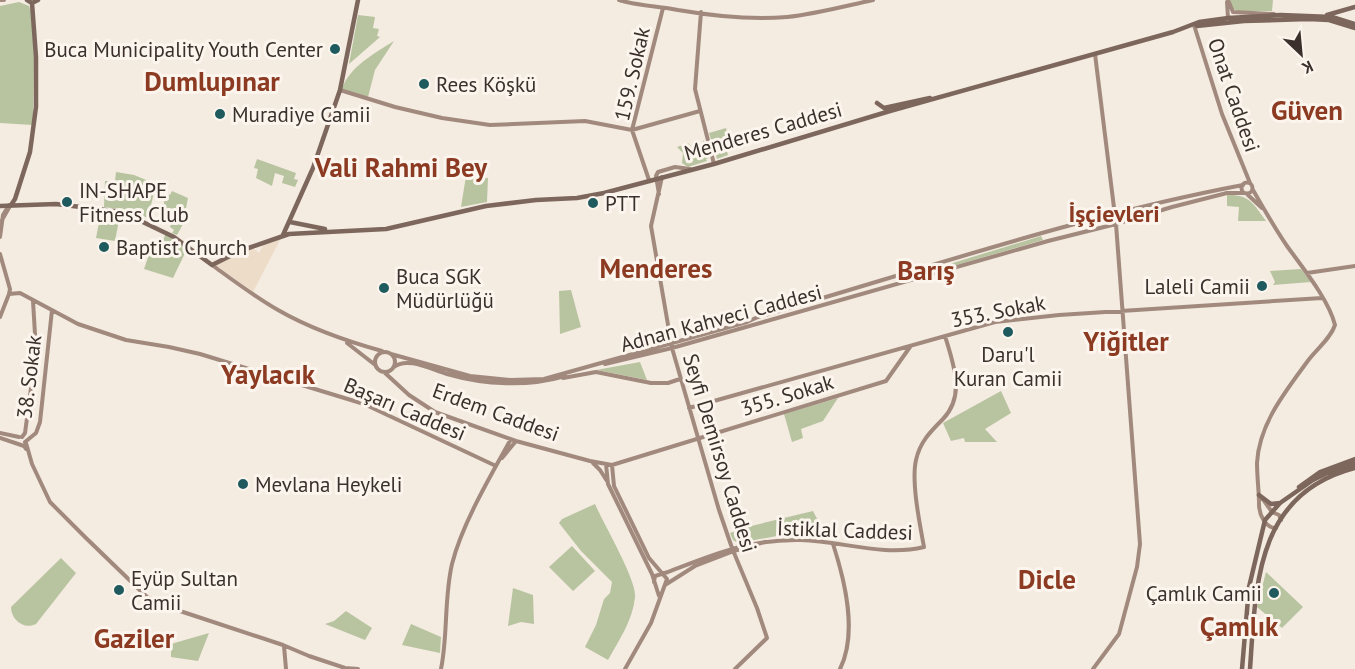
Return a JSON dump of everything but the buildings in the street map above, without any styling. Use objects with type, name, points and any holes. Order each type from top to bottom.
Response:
[{"type":"main road","points":[[286,232],[298,198],[313,168],[340,90],[358,0]]},
{"type":"main road","points":[[619,0],[678,10],[780,17],[872,0]]},
{"type":"main road","points":[[1227,0],[1228,20]]},
{"type":"main road","points":[[1227,0],[1233,12],[1281,15]]},
{"type":"main road","points":[[0,237],[2,221],[15,194],[30,152],[36,106],[31,1]]},
{"type":"main road","name":"159. Sokak","points":[[649,180],[632,130],[663,8]]},
{"type":"main road","points":[[1221,19],[1226,8]]},
{"type":"main road","points":[[1322,16],[1355,8]]},
{"type":"main road","points":[[701,12],[695,89],[714,164]]},
{"type":"main road","name":"Menderes Caddesi","points":[[212,266],[240,251],[286,232],[386,229],[464,210],[509,202],[584,197],[714,164],[933,99],[1194,26],[1281,15],[1332,17],[1355,27]]},
{"type":"main road","name":"Menderes Caddesi","points":[[1194,26],[1199,22],[1221,19],[1281,19],[1329,20],[1355,27]]},
{"type":"main road","name":"Onat Caddesi","points":[[1194,26],[1222,114],[1253,190],[1262,208],[1307,273],[1333,317],[1335,325],[1269,419],[1260,440],[1257,464],[1259,508],[1265,520]]},
{"type":"main road","points":[[1093,669],[1119,634],[1137,567],[1140,544],[1116,224],[1095,54]]},
{"type":"main road","points":[[340,90],[406,110],[466,123],[490,125],[585,121],[632,130],[700,111]]},
{"type":"main road","points":[[877,103],[884,108],[928,98],[933,99]]},
{"type":"main road","name":"Onat Caddesi","points":[[1246,173],[1243,185],[1246,193],[1262,208]]},
{"type":"main road","name":"Seyfi Demirsoy Caddesi","points":[[659,178],[659,194],[651,226],[672,346],[698,439],[733,549],[767,638],[735,669]]},
{"type":"main road","name":"Onat Caddesi","points":[[1243,185],[1250,183]]},
{"type":"main road","name":"Adnan Kahveci Caddesi","points":[[672,346],[1088,222],[1196,194],[1243,185]]},
{"type":"main road","points":[[1246,193],[1253,190]]},
{"type":"main road","name":"Adnan Kahveci Caddesi","points":[[577,370],[603,364],[608,360],[672,346],[1207,198],[1227,193],[1246,193]]},
{"type":"main road","points":[[0,204],[56,204],[122,212],[174,237],[212,266],[278,310],[344,341],[450,372],[484,378],[544,378],[577,370]]},
{"type":"main road","points":[[1133,210],[1136,218]]},
{"type":"main road","name":"Menderes Caddesi","points":[[290,222],[334,231]]},
{"type":"main road","points":[[1088,222],[1090,231]]},
{"type":"main road","points":[[300,225],[302,229],[300,233]]},
{"type":"main road","points":[[0,255],[10,289],[0,317]]},
{"type":"main road","points":[[1307,273],[1355,266]]},
{"type":"main road","points":[[9,294],[20,293],[33,301],[36,351],[23,443],[44,492],[51,502],[147,597],[180,611],[284,645],[309,656],[345,668],[358,669]]},
{"type":"main road","name":"353. Sokak","points":[[689,408],[995,322],[1059,315],[1322,298]]},
{"type":"main road","name":"Başarı Caddesi","points":[[33,301],[78,324],[126,340],[169,346],[200,354],[364,404],[496,466]]},
{"type":"main road","name":"38. Sokak","points":[[23,443],[36,433],[40,422],[52,310]]},
{"type":"main road","name":"İstiklal Caddesi","points":[[660,574],[733,549],[765,542],[801,540],[896,550],[924,548],[919,525],[914,473],[921,443],[929,431],[948,412],[954,401],[957,379],[945,336]]},
{"type":"main road","points":[[344,341],[384,372],[405,362],[449,375],[484,381],[543,382],[577,370]]},
{"type":"main road","name":"355. Sokak","points":[[612,465],[884,381],[911,346]]},
{"type":"main road","points":[[374,364],[375,356],[382,351]]},
{"type":"main road","points":[[391,354],[395,360],[393,368],[396,382]]},
{"type":"main road","name":"Erdem Caddesi","points":[[384,372],[409,395],[435,412],[514,440],[612,465]]},
{"type":"main road","points":[[558,378],[596,372],[651,383],[668,383],[680,379]]},
{"type":"main road","points":[[0,433],[23,443]]},
{"type":"main road","points":[[0,438],[23,443]]},
{"type":"main road","points":[[442,667],[452,565],[464,530],[496,466],[514,440]]},
{"type":"main road","points":[[590,461],[600,470],[608,484],[648,566],[659,598]]},
{"type":"main road","points":[[1242,669],[1246,610],[1265,520],[1307,479],[1320,472],[1355,461]]},
{"type":"main road","points":[[606,464],[608,484]]},
{"type":"main road","points":[[612,465],[614,486],[649,558],[660,574],[666,577],[651,623],[625,669]]},
{"type":"main road","points":[[1250,669],[1255,595],[1268,542],[1281,520],[1303,493],[1317,482],[1355,468]]},
{"type":"main road","points":[[1260,495],[1271,504],[1280,503]]},
{"type":"main road","name":"Onat Caddesi","points":[[1260,495],[1281,520]]},
{"type":"main road","points":[[1265,520],[1269,526],[1276,528]]},
{"type":"main road","points":[[833,544],[848,603],[847,642],[840,669]]},
{"type":"main road","name":"İstiklal Caddesi","points":[[664,585],[695,566],[733,549]]},
{"type":"main road","points":[[1261,568],[1267,558]]},
{"type":"main road","points":[[654,582],[655,576],[660,574]]},
{"type":"main road","points":[[654,582],[658,586],[664,585]]},
{"type":"main road","points":[[1253,616],[1257,607]]},
{"type":"main road","points":[[284,645],[286,669]]},
{"type":"green space","points":[[1230,0],[1273,0],[1272,11],[1238,11],[1233,9]]},
{"type":"green space","points":[[19,2],[29,6],[31,11],[34,55],[33,125],[0,123],[0,6]]},
{"type":"green space","points":[[358,15],[375,17],[373,28],[379,29],[377,36],[380,37],[349,64]]},
{"type":"green space","points":[[394,41],[375,70],[368,97],[342,89],[345,81],[357,67]]},
{"type":"green space","points":[[726,128],[729,139],[724,141],[728,155],[717,159],[709,133]]},
{"type":"green space","points":[[704,140],[709,158],[706,159],[707,161],[688,167],[682,163],[683,153],[677,147],[688,143],[692,147],[701,144]]},
{"type":"green space","points":[[257,159],[296,173],[294,179],[298,180],[295,187],[282,183],[284,176],[275,173],[272,186],[256,178],[258,169],[254,168]]},
{"type":"green space","points":[[116,172],[134,175],[156,184],[148,218],[132,211],[104,207],[105,181],[115,181]]},
{"type":"green space","points":[[466,176],[488,178],[487,202],[461,207]]},
{"type":"green space","points":[[172,191],[188,198],[183,224],[177,235],[172,233],[174,230],[170,227],[171,223],[166,221],[164,224],[160,221],[166,194],[170,195]]},
{"type":"green space","points":[[1227,195],[1246,198],[1266,221],[1238,221],[1239,207],[1227,206]]},
{"type":"green space","points":[[101,212],[120,215],[115,241],[96,238]]},
{"type":"green space","points":[[166,233],[187,249],[173,278],[144,269],[152,246],[159,249]]},
{"type":"green space","points":[[1041,236],[1043,240],[932,272],[930,270]]},
{"type":"green space","points":[[1301,269],[1311,282],[1273,285],[1275,282],[1270,271]]},
{"type":"green space","points":[[571,290],[581,327],[560,334],[559,291]]},
{"type":"green space","points":[[640,362],[647,380],[597,370],[585,372]]},
{"type":"green space","points":[[1001,391],[1011,413],[985,429],[997,442],[965,442],[964,438],[951,441],[943,423]]},
{"type":"green space","points":[[838,398],[823,421],[801,429],[803,438],[792,442],[784,414]]},
{"type":"green space","points":[[595,504],[631,578],[635,597],[628,622],[608,660],[585,647],[596,625],[604,599],[610,593],[612,582],[581,551],[559,523],[562,519]]},
{"type":"green space","points":[[813,511],[828,540],[777,536],[738,543],[733,540],[730,533],[747,527]]},
{"type":"green space","points":[[572,546],[595,571],[573,591],[549,567]]},
{"type":"green space","points":[[61,558],[76,573],[36,624],[27,626],[19,623],[13,616],[11,607]]},
{"type":"green space","points":[[1266,572],[1303,607],[1282,628],[1257,607]]},
{"type":"green space","points":[[513,588],[533,595],[534,624],[521,622],[508,626]]},
{"type":"green space","points":[[346,611],[372,628],[365,640],[325,624],[334,621]]},
{"type":"green space","points":[[411,624],[441,637],[440,653],[402,645]]},
{"type":"green space","points":[[209,633],[198,661],[171,657],[171,644]]},
{"type":"shaded area","points":[[281,238],[253,292],[215,265],[228,257],[253,248],[259,253],[264,244]]},
{"type":"place","name":"Buca Municipality Youth Center","points":[[335,49]]},
{"type":"place","name":"Rees Köşkü","points":[[424,84]]},
{"type":"place","name":"Muradiye Camii","points":[[220,114]]},
{"type":"place","name":"IN-SHAPE Fitness Club","points":[[67,202]]},
{"type":"place","name":"PTT","points":[[593,203]]},
{"type":"place","name":"Baptist Church","points":[[104,247]]},
{"type":"place","name":"Laleli Camii","points":[[1262,286]]},
{"type":"place","name":"Buca SGK Müdürlüğü","points":[[384,288]]},
{"type":"place","name":"Daru'l Kuran Camii","points":[[1008,332]]},
{"type":"place","name":"Mevlana Heykeli","points":[[243,484]]},
{"type":"place","name":"Eyüp Sultan Camii","points":[[119,590]]},
{"type":"place","name":"Çamlık Camii","points":[[1274,593]]},
{"type":"district","name":"Dumlupınar","points":[[212,81]]},
{"type":"district","name":"Güven","points":[[1307,110]]},
{"type":"district","name":"Vali Rahmi Bey","points":[[401,167]]},
{"type":"district","name":"İşçievleri","points":[[1114,213]]},
{"type":"district","name":"Menderes","points":[[656,268]]},
{"type":"district","name":"Barış","points":[[926,270]]},
{"type":"district","name":"Yiğitler","points":[[1126,341]]},
{"type":"district","name":"Yaylacık","points":[[268,374]]},
{"type":"district","name":"Dicle","points":[[1047,579]]},
{"type":"district","name":"Çamlık","points":[[1239,626]]},
{"type":"district","name":"Gaziler","points":[[134,638]]}]
